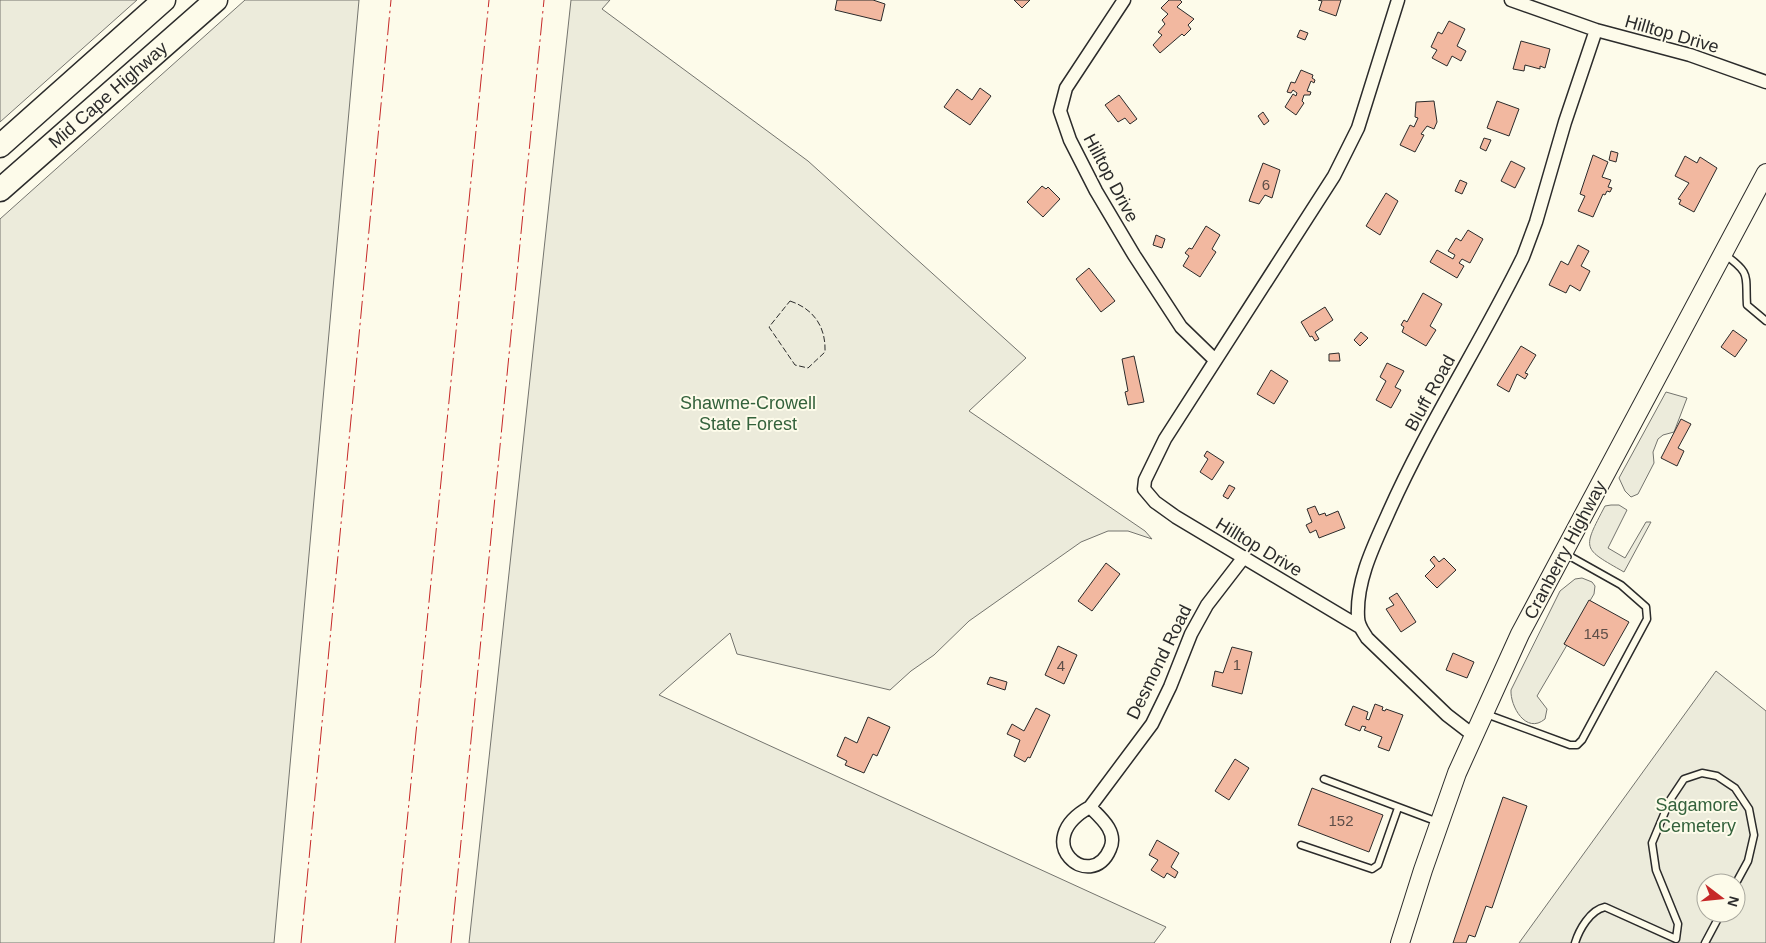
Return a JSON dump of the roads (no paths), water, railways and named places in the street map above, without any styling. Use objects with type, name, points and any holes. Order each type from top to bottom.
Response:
[{"type":"highway","name":"Mid Cape Highway","points":[[0,146],[164,0]]},
{"type":"highway","name":"Mid Cape Highway","points":[[0,190],[216,0]]},
{"type":"main road","name":"Cranberry Highway","points":[[1400,943],[1439,822],[1473,734],[1520,634],[1766,172]]},
{"type":"street","name":"Hilltop Drive","points":[[1124,0],[1066,88],[1060,111],[1070,140],[1087,174],[1134,255],[1181,327],[1215,360]]},
{"type":"street","name":"Hilltop Drive","points":[[1360,627],[1176,517],[1155,502],[1144,489],[1145,480],[1165,439],[1334,176],[1358,128],[1398,0]]},
{"type":"street","name":"Hilltop Drive","points":[[1511,0],[1596,30],[1690,55],[1766,82]]},
{"type":"street","name":"Bluff Road","points":[[1360,627],[1358,610],[1362,583],[1373,547],[1403,478],[1522,257],[1536,222],[1565,122],[1596,30]]},
{"type":"street","name":"Desmond Road","points":[[1090,807],[1104,820],[1112,835],[1111,847],[1104,861],[1092,867],[1077,864],[1068,858],[1063,845],[1063,836],[1076,814],[1090,807],[1152,724],[1170,688],[1191,634],[1207,605],[1244,557]]},
{"type":"street","points":[[1360,627],[1367,638],[1446,715],[1473,734]]},
{"type":"lane","points":[[1723,253],[1743,270],[1748,281],[1747,305],[1766,321]]},
{"type":"lane","points":[[1483,713],[1570,745],[1577,745],[1582,740],[1647,619],[1646,607],[1621,585],[1563,552]]},
{"type":"lane","points":[[1575,943],[1579,930],[1598,909],[1605,908],[1676,941],[1678,924],[1656,870],[1652,843],[1670,800],[1684,779],[1702,773],[1717,776],[1735,788],[1749,809],[1754,834],[1748,862],[1742,873]]},
{"type":"lane","points":[[1324,779],[1439,822]]},
{"type":"lane","points":[[1301,845],[1372,869],[1375,868],[1378,865],[1398,808]]},
{"type":"lane","points":[[1705,943],[1715,923]]},
{"type":"park label","name":"Shawme-Crowell State Forest","points":[[748,413]]},
{"type":"park label","name":"Sagamore Cemetery","points":[[1697,815]]}]
